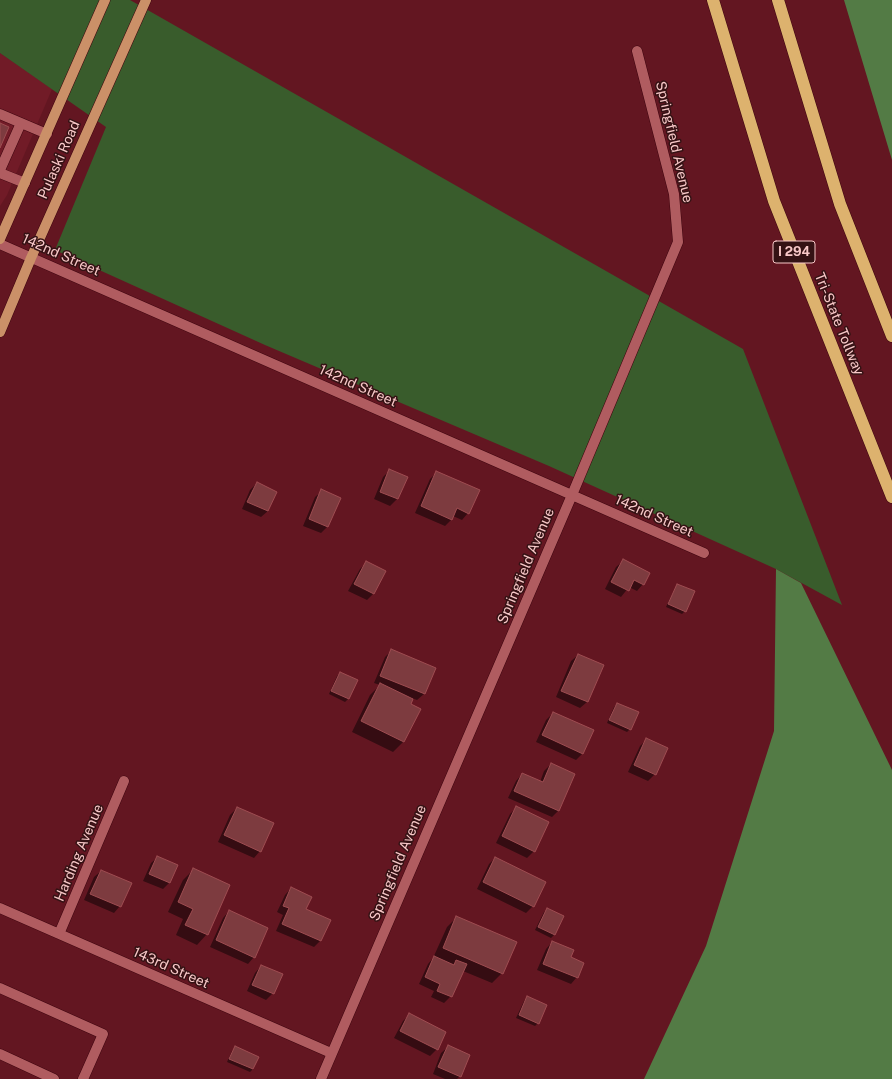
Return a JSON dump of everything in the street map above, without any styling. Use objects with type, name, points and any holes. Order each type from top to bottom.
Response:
[{"type":"highway","name":"Tri-State Tollway","points":[[713,0],[774,201],[892,497]]},
{"type":"highway","points":[[778,0],[840,204],[892,336]]},
{"type":"main road","name":"Pulaski Road","points":[[0,239],[105,0]]},
{"type":"main road","name":"Pulaski Road","points":[[0,332],[31,258],[146,0]]},
{"type":"street","name":"Springfield Avenue","points":[[321,1079],[572,495],[678,242],[674,194],[638,51]]},
{"type":"street","points":[[0,114],[47,134]]},
{"type":"street","points":[[21,123],[0,172],[25,183]]},
{"type":"street","name":"142nd Street","points":[[0,244],[704,553]]},
{"type":"street","name":"Harding Avenue","points":[[59,934],[124,782]]},
{"type":"street","name":"143rd Street","points":[[0,908],[331,1053]]},
{"type":"street","points":[[0,988],[103,1034],[82,1079]]},
{"type":"street","points":[[0,1054],[54,1079]]},
{"type":"shaded area","points":[[0,53],[52,89],[7,195],[0,206]]},
{"type":"green space","points":[[0,0],[130,0],[743,349],[842,605],[776,569],[549,466],[265,345],[55,250],[106,127],[0,53]]},
{"type":"green space","points":[[844,0],[892,0],[892,160]]},
{"type":"green space","points":[[776,569],[801,583],[892,770],[892,1079],[644,1079],[706,946],[774,731]]},
{"type":"building","points":[[0,123],[9,127],[0,148]]},
{"type":"building","points":[[389,469],[408,477],[398,499],[380,492]]},
{"type":"building","points":[[436,471],[480,490],[469,514],[457,508],[452,520],[421,506]]},
{"type":"building","points":[[257,482],[277,492],[268,511],[247,502]]},
{"type":"building","points":[[321,489],[341,498],[328,527],[309,519]]},
{"type":"building","points":[[623,559],[650,573],[644,585],[634,580],[629,591],[611,582]]},
{"type":"building","points":[[366,561],[386,571],[374,594],[354,584]]},
{"type":"building","points":[[677,584],[695,591],[686,612],[668,604]]},
{"type":"building","points":[[391,649],[436,668],[425,694],[380,676]]},
{"type":"building","points":[[578,654],[604,665],[588,702],[561,691]]},
{"type":"building","points":[[340,672],[358,680],[349,699],[331,691]]},
{"type":"building","points":[[380,683],[413,699],[411,704],[421,709],[404,742],[361,721]]},
{"type":"building","points":[[617,703],[639,712],[631,730],[609,720]]},
{"type":"building","points":[[553,712],[594,730],[583,754],[542,735]]},
{"type":"building","points":[[646,738],[668,748],[656,775],[634,765]]},
{"type":"building","points":[[551,763],[575,774],[559,811],[514,791],[522,773],[543,782]]},
{"type":"building","points":[[516,806],[549,822],[535,852],[502,836]]},
{"type":"building","points":[[237,807],[274,823],[261,852],[224,835]]},
{"type":"building","points":[[157,856],[178,865],[170,883],[149,874]]},
{"type":"building","points":[[495,857],[546,882],[534,907],[483,882]]},
{"type":"building","points":[[193,868],[230,885],[208,935],[185,925],[193,909],[178,902]]},
{"type":"building","points":[[101,870],[132,883],[121,907],[90,894]]},
{"type":"building","points":[[291,887],[312,897],[306,909],[331,920],[321,941],[282,924],[289,908],[283,906]]},
{"type":"building","points":[[547,908],[564,916],[555,935],[538,927]]},
{"type":"building","points":[[229,910],[268,928],[255,958],[216,940]]},
{"type":"building","points":[[456,916],[517,942],[503,974],[443,948]]},
{"type":"building","points":[[552,941],[574,950],[571,957],[584,963],[578,978],[543,964]]},
{"type":"building","points":[[434,956],[454,965],[456,960],[467,964],[452,997],[437,991],[440,984],[425,977]]},
{"type":"building","points":[[261,965],[283,974],[274,994],[252,985]]},
{"type":"building","points":[[527,996],[547,1005],[539,1024],[519,1015]]},
{"type":"building","points":[[409,1013],[446,1032],[438,1050],[400,1031]]},
{"type":"building","points":[[448,1045],[470,1055],[461,1077],[438,1067]]},
{"type":"building","points":[[235,1046],[259,1057],[253,1069],[229,1059]]}]
